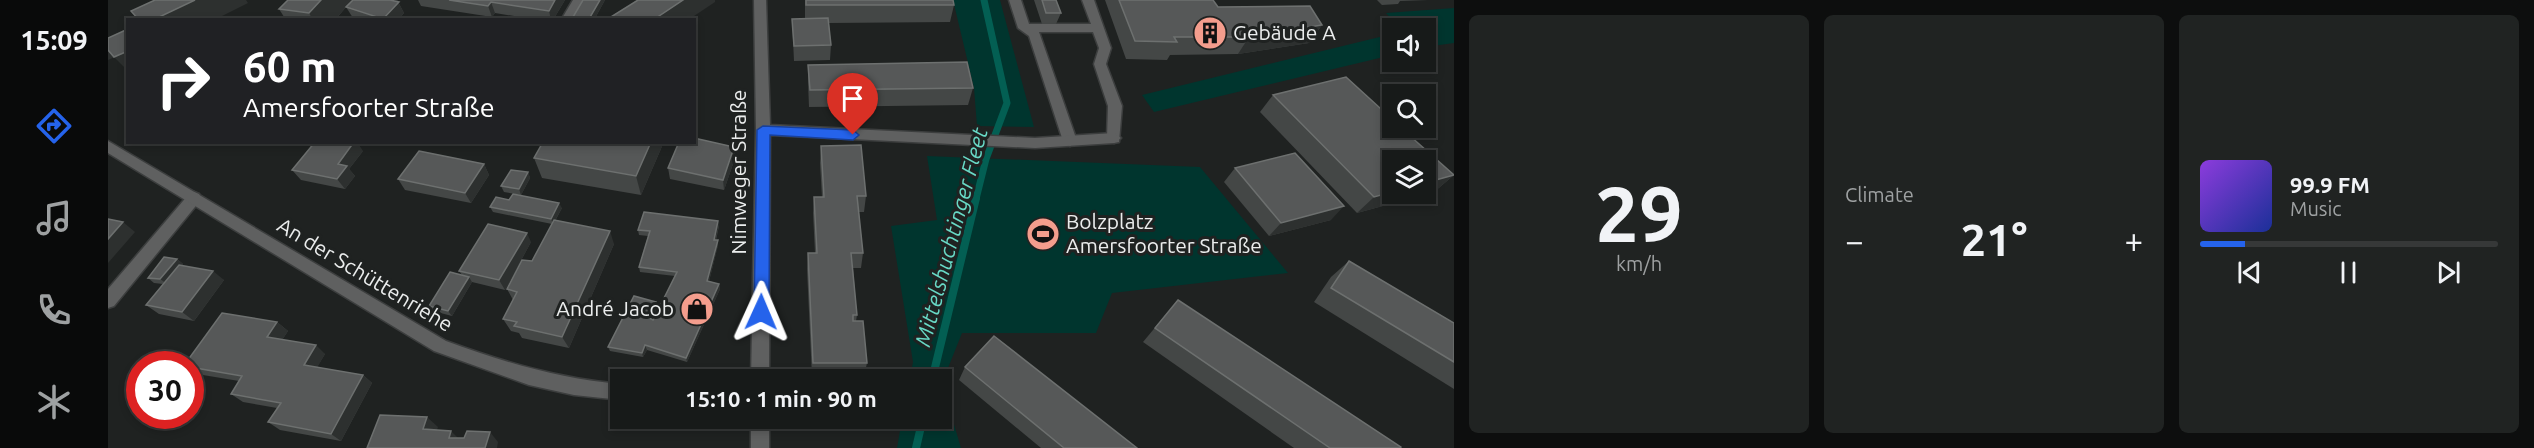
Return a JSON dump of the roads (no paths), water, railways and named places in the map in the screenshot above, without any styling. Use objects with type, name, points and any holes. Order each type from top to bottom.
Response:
[{"type":"street","points":[[568,18],[579,0]]},
{"type":"street","name":"Nimweger Straße","points":[[760,0],[763,130],[760,369]]},
{"type":"street","points":[[1015,0],[1024,28],[1034,34],[1070,141]]},
{"type":"street","points":[[763,130],[1035,143],[1114,138],[1115,106],[1100,64],[1105,48],[1088,0]]},
{"type":"street","points":[[1024,28],[1098,28]]},
{"type":"street","name":"An der Schüttenriehe","points":[[108,146],[440,346],[499,369],[558,384],[610,391]]},
{"type":"street","points":[[108,301],[194,198]]},
{"type":"street","points":[[760,429],[760,448]]},
{"type":"waterway","name":"Mittelshuchtinger Fleet","points":[[976,199],[986,159],[1007,103],[984,0]]},
{"type":"waterway","name":"Mittelshuchtinger Fleet","points":[[935,369],[976,198]]},
{"type":"waterway","name":"Mittelshuchtinger Fleet","points":[[916,448],[920,429]]},
{"type":"place","name":"Gebäude A","points":[[1210,33]]},
{"type":"place","name":"Bolzplatz Amersfoorter Straße","points":[[1043,234]]},
{"type":"place","name":"André Jacob","points":[[697,309]]}]
